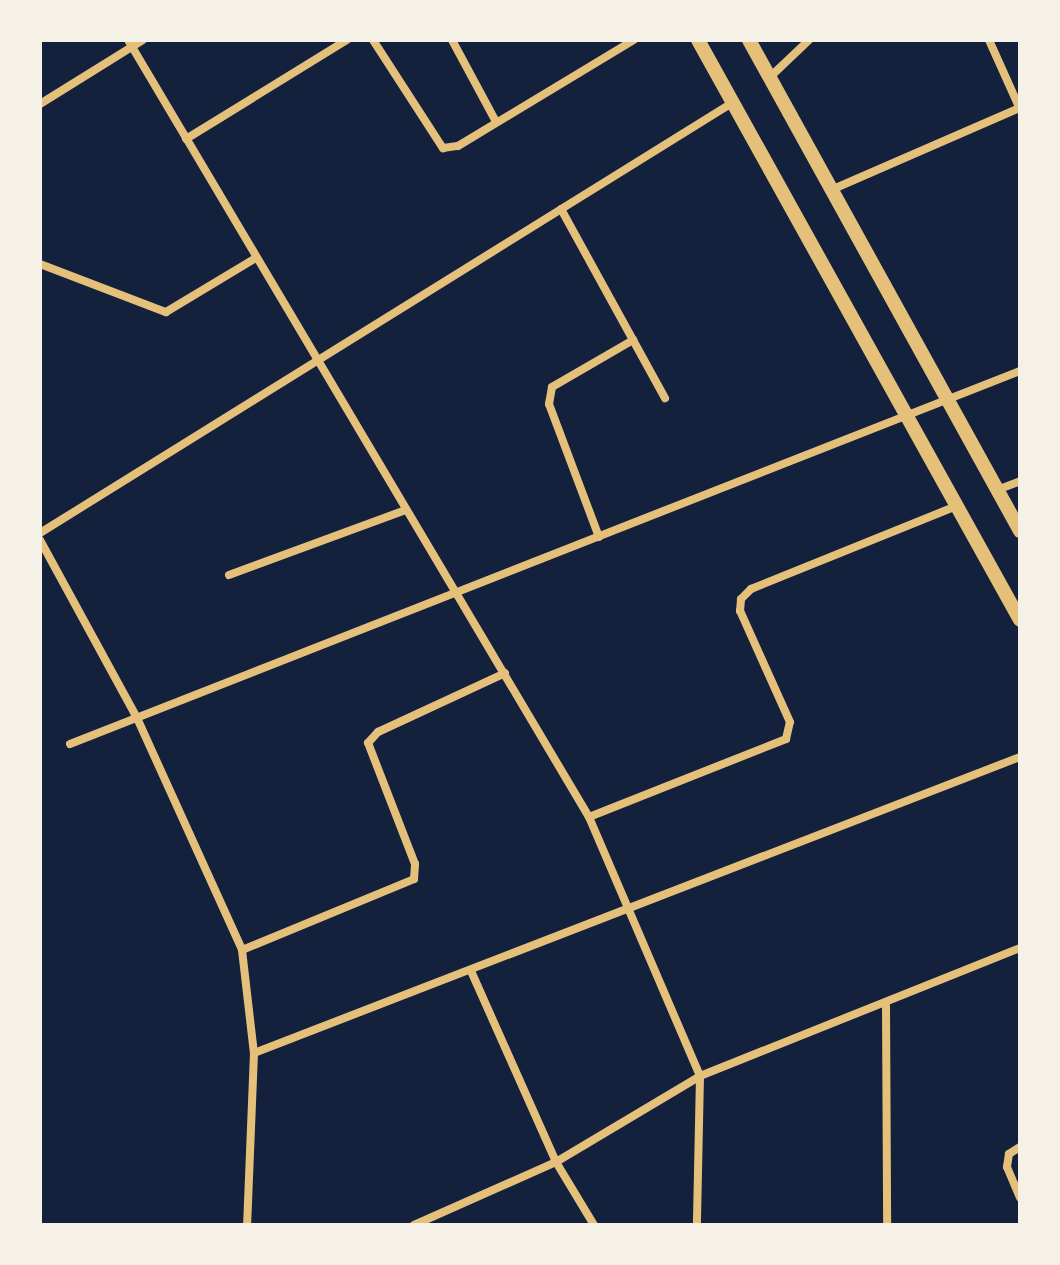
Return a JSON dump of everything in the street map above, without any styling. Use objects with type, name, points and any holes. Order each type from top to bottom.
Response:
[{"type":"street","points":[[40,104],[130,44],[143,40]]},
{"type":"street","points":[[186,139],[347,40]]},
{"type":"street","points":[[373,40],[443,148],[458,146],[495,120],[634,40]]},
{"type":"street","points":[[452,40],[495,120]]},
{"type":"street","points":[[698,40],[1020,620]]},
{"type":"street","points":[[749,40],[1020,531]]},
{"type":"street","points":[[769,78],[809,40]]},
{"type":"street","points":[[831,190],[1020,109],[989,40]]},
{"type":"street","points":[[130,44],[589,817],[630,905],[700,1076],[697,1225]]},
{"type":"street","points":[[40,533],[732,103]]},
{"type":"street","points":[[561,209],[665,398]]},
{"type":"street","points":[[40,264],[166,312],[256,258]]},
{"type":"street","points":[[599,537],[549,404],[552,387],[633,340]]},
{"type":"street","points":[[70,744],[1020,371]]},
{"type":"street","points":[[997,490],[1020,481]]},
{"type":"street","points":[[589,817],[786,739],[790,722],[740,611],[741,599],[751,589],[956,506]]},
{"type":"street","points":[[229,575],[406,510]]},
{"type":"street","points":[[40,540],[137,718],[242,950],[254,1053],[247,1225]]},
{"type":"street","points":[[242,950],[414,879],[415,864],[368,743],[378,732],[505,673]]},
{"type":"street","points":[[254,1053],[471,971],[630,905],[1020,757]]},
{"type":"street","points":[[414,1225],[556,1162],[700,1076],[886,1006],[1020,948]]},
{"type":"street","points":[[471,971],[556,1162],[594,1225]]},
{"type":"street","points":[[886,1006],[887,1225]]},
{"type":"street","points":[[1020,1147],[1009,1154],[1007,1167],[1020,1197]]}]
